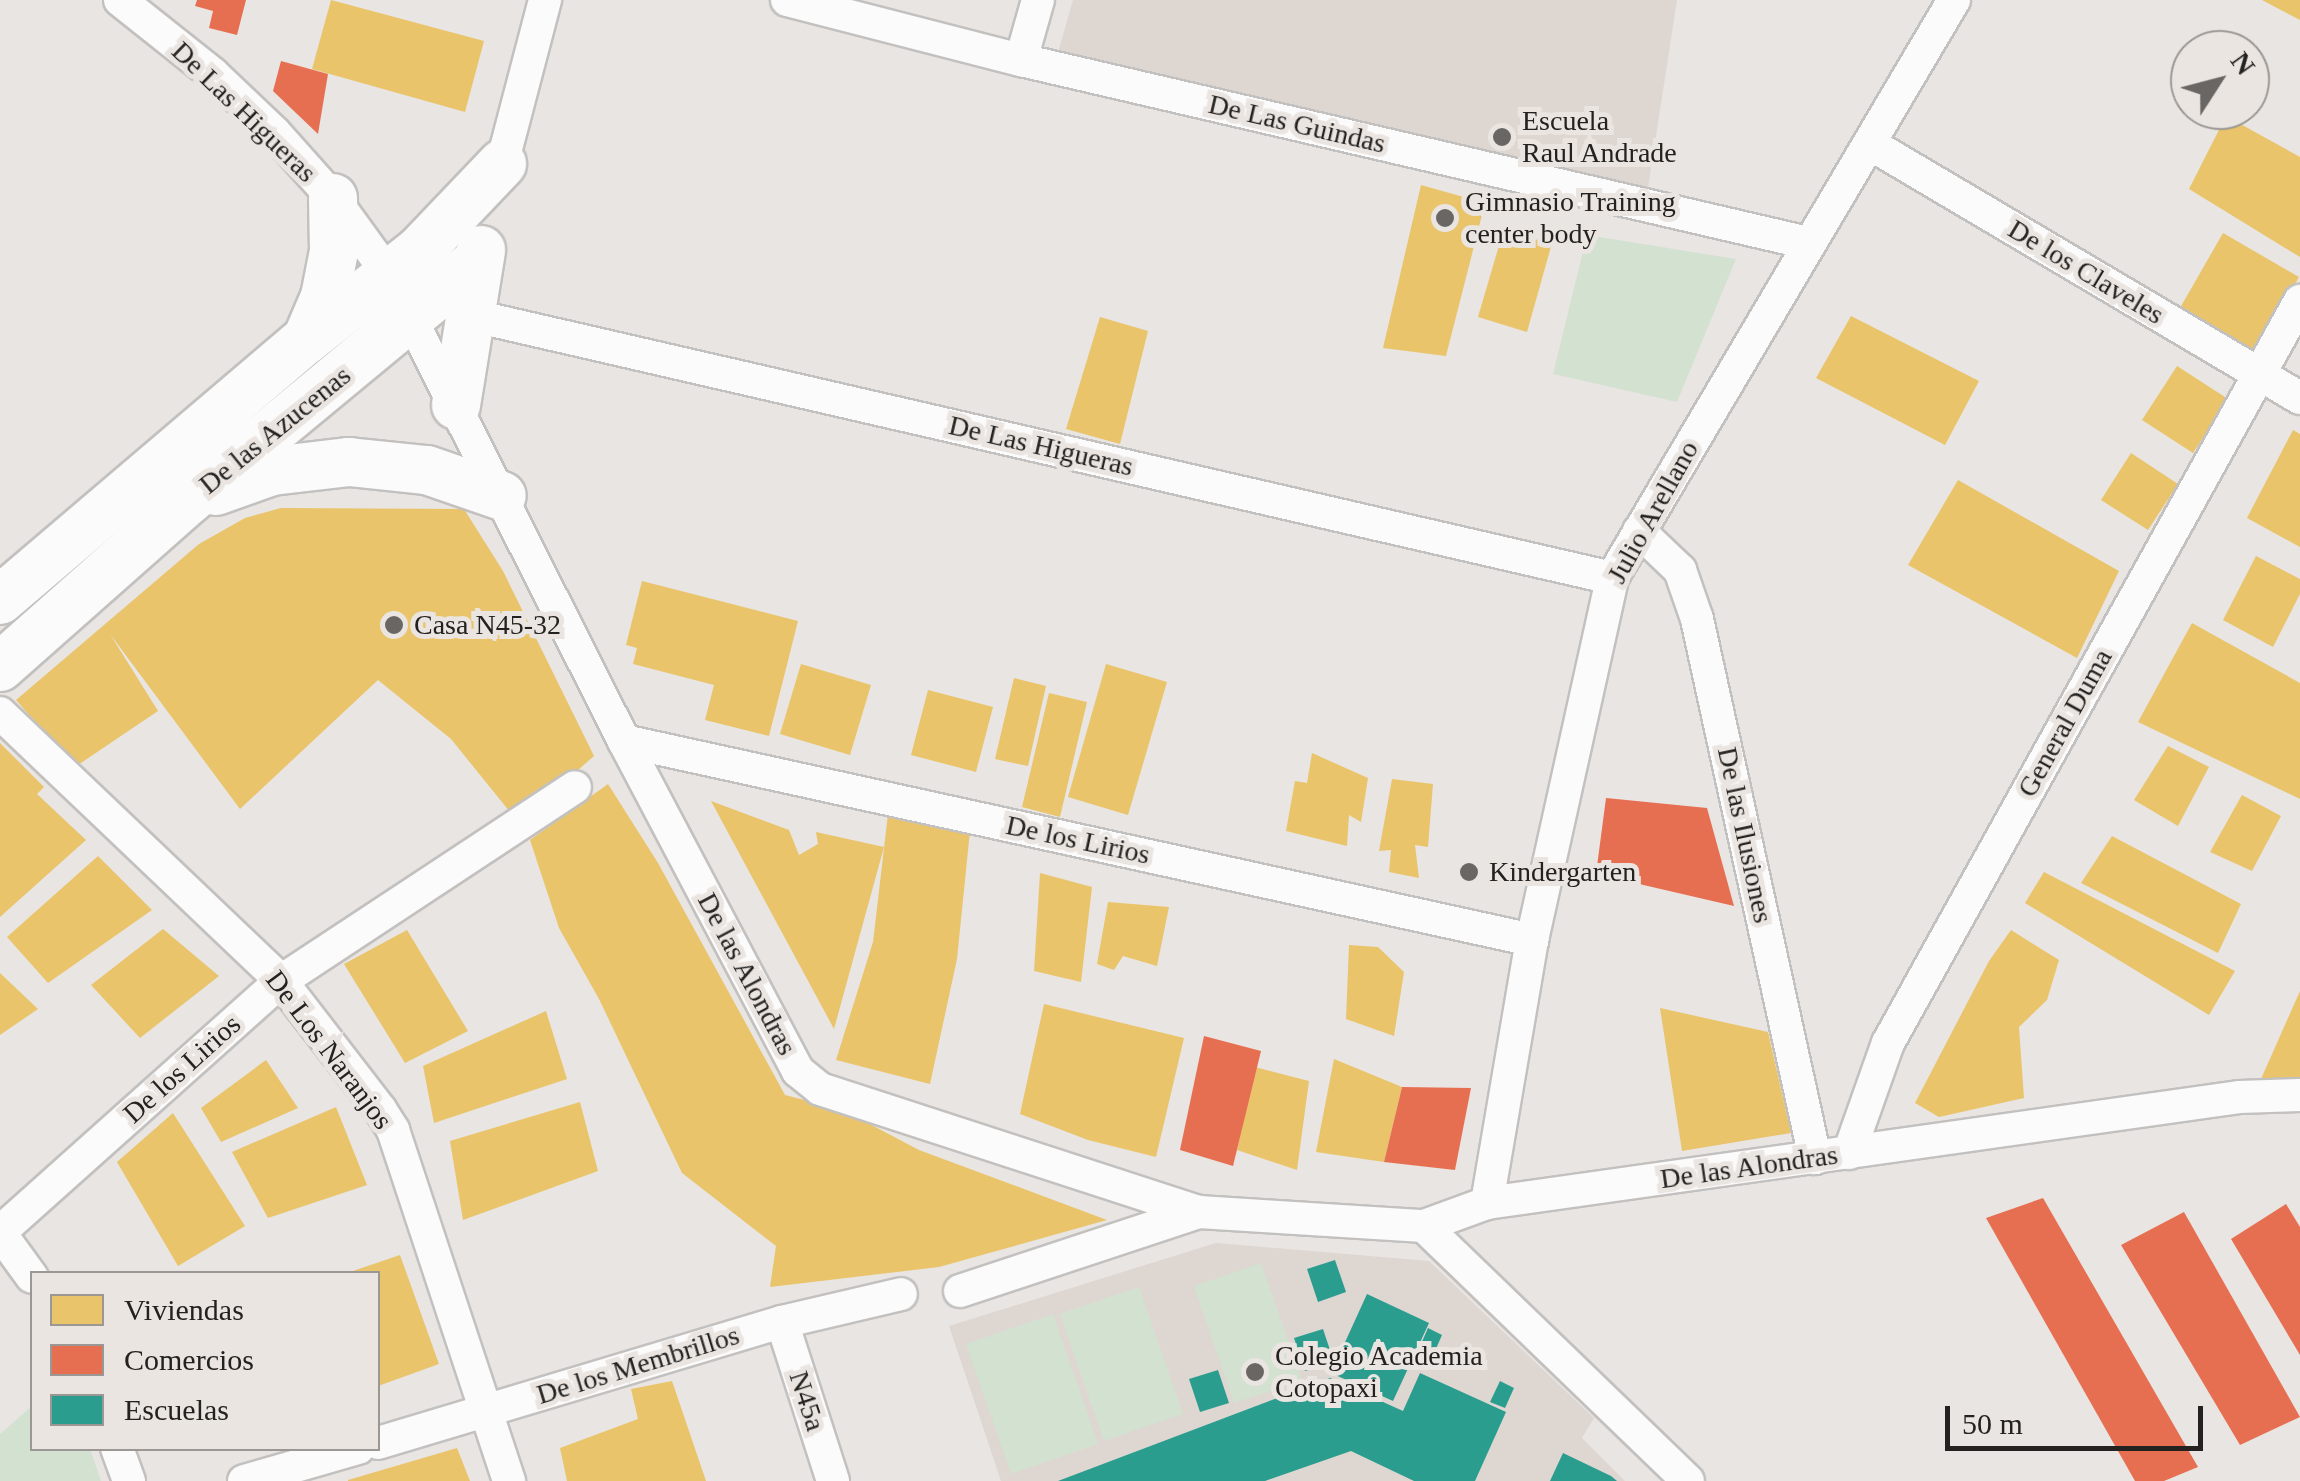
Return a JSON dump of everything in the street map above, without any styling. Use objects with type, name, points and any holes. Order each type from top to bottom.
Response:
[{"type":"street","name":"De Las Higueras","points":[[120,0],[212,74],[274,132],[333,198],[414,316],[502,496]]},
{"type":"street","name":"De las Azucenas","points":[[0,667],[189,500],[478,260],[544,0]]},
{"type":"street","name":"De Las Guindas","points":[[787,0],[1021,60],[1808,243]]},
{"type":"street","points":[[1021,60],[1038,0]]},
{"type":"street","name":"Julio Arellano","points":[[1486,1203],[1532,940],[1612,578],[1808,243],[1872,145],[1954,0]]},
{"type":"street","name":"De los Claveles","points":[[1872,145],[2300,398]]},
{"type":"street","name":"De las Azucenas","points":[[0,600],[450,223],[502,164]]},
{"type":"street","points":[[307,339],[325,297],[334,251],[333,198]]},
{"type":"street","points":[[456,405],[478,260]]},
{"type":"street","name":"General Duma","points":[[1849,1153],[1888,1043],[2300,302]]},
{"type":"street","name":"De Las Higueras","points":[[470,315],[1612,578]]},
{"type":"street","points":[[189,500],[272,471],[349,462],[427,470],[502,496]]},
{"type":"street","name":"De las Alondras","points":[[502,496],[624,741],[798,1070],[820,1089],[1199,1212],[1424,1226],[1486,1203],[2239,1097],[2300,1095]]},
{"type":"street","name":"De las Ilusiones","points":[[1639,531],[1680,570],[1698,618],[1815,1158]]},
{"type":"street","name":"De Los Naranjos","points":[[0,713],[281,981],[393,1130],[509,1481]]},
{"type":"street","name":"De los Lirios","points":[[624,741],[1532,940]]},
{"type":"street","name":"De los Lirios","points":[[0,1232],[281,981],[575,787]]},
{"type":"street","name":"De las Alondras","points":[[960,1291],[1199,1212]]},
{"type":"street","points":[[1424,1226],[1688,1481]]},
{"type":"street","points":[[0,1232],[30,1275]]},
{"type":"street","name":"De los Membrillos","points":[[380,1442],[782,1322],[901,1294]]},
{"type":"street","name":"N45a","points":[[782,1322],[833,1481]]},
{"type":"street","points":[[118,1451],[129,1481]]},
{"type":"street","points":[[244,1481],[348,1451]]},
{"type":"shaded area","name":"Escuela Raul Andrade","points":[[1073,0],[1677,0],[1647,194],[1050,81]]},
{"type":"shaded area","name":"Colegio Academia Cotopaxi","points":[[1216,1243],[1429,1261],[1594,1418],[1582,1438],[1625,1481],[1001,1481],[949,1326]]},
{"type":"green space","points":[[1587,235],[1736,259],[1677,402],[1553,374]]},
{"type":"green space","points":[[1261,1263],[1302,1380],[1234,1403],[1194,1286]]},
{"type":"green space","points":[[1139,1287],[1183,1414],[1104,1441],[1060,1314]]},
{"type":"green space","points":[[1053,1314],[1098,1444],[1011,1474],[966,1344]]},
{"type":"green space","points":[[30,1408],[30,1451],[91,1451],[101,1481],[0,1481],[0,1434]]},
{"type":"building: Viviendas","points":[[331,0],[484,41],[465,112],[312,69]]},
{"type":"building: Viviendas","points":[[2262,0],[2300,0],[2300,20]]},
{"type":"building: Viviendas","points":[[2219,130],[2251,130],[2300,157],[2300,257],[2189,189]]},
{"type":"building: Viviendas","points":[[1421,185],[1485,203],[1446,356],[1383,348]]},
{"type":"building: Viviendas","points":[[1503,232],[1552,243],[1527,332],[1478,317]]},
{"type":"building: Viviendas","points":[[2223,233],[2299,277],[2257,352],[2180,308]]},
{"type":"building: Viviendas","points":[[1851,316],[1979,381],[1945,445],[1816,378]]},
{"type":"building: Viviendas","points":[[1100,317],[1148,331],[1120,444],[1066,429]]},
{"type":"building: Viviendas","points":[[2177,366],[2228,399],[2193,453],[2142,420]]},
{"type":"building: Viviendas","points":[[2293,430],[2300,434],[2300,547],[2247,518]]},
{"type":"building: Viviendas","points":[[2131,453],[2178,484],[2148,530],[2101,500]]},
{"type":"building: Viviendas","points":[[1958,480],[2119,571],[2077,658],[1908,565]]},
{"type":"building: Viviendas","points":[[281,508],[464,509],[503,571],[594,756],[518,822],[451,739],[378,680],[240,809],[110,634],[158,711],[75,767],[16,700],[199,544],[245,518]]},
{"type":"building: Viviendas","points":[[2256,556],[2300,579],[2300,594],[2273,647],[2223,620]]},
{"type":"building: Viviendas","points":[[642,581],[798,621],[769,736],[705,720],[714,685],[633,664],[637,648],[626,645]]},
{"type":"building: Viviendas","points":[[2192,623],[2300,683],[2300,799],[2138,722]]},
{"type":"building: Viviendas","points":[[801,664],[871,685],[850,755],[780,734]]},
{"type":"building: Viviendas","points":[[1106,664],[1167,682],[1128,815],[1068,797]]},
{"type":"building: Viviendas","points":[[1014,678],[1046,686],[1028,766],[995,759]]},
{"type":"building: Viviendas","points":[[928,690],[993,707],[976,772],[911,755]]},
{"type":"building: Viviendas","points":[[1049,693],[1087,702],[1060,817],[1022,807]]},
{"type":"building: Viviendas","points":[[0,743],[44,787],[37,794],[86,840],[0,917]]},
{"type":"building: Viviendas","points":[[2168,746],[2209,767],[2178,826],[2134,800]]},
{"type":"building: Viviendas","points":[[1312,753],[1368,778],[1361,822],[1349,815],[1347,846],[1286,831],[1295,781],[1307,783]]},
{"type":"building: Viviendas","points":[[1392,779],[1433,784],[1428,847],[1415,845],[1419,878],[1389,872],[1391,850],[1379,851]]},
{"type":"building: Viviendas","points":[[608,784],[658,863],[785,1095],[843,1110],[919,1150],[1107,1220],[939,1267],[770,1287],[776,1246],[682,1173],[599,999],[559,928],[530,840]]},
{"type":"building: Viviendas","points":[[2242,795],[2281,816],[2252,871],[2210,852]]},
{"type":"building: Viviendas","points":[[711,801],[789,830],[799,855],[818,844],[816,832],[884,847],[834,1029]]},
{"type":"building: Viviendas","points":[[888,814],[970,831],[957,959],[930,1084],[836,1060],[873,942]]},
{"type":"building: Viviendas","points":[[2112,836],[2241,904],[2218,953],[2081,883]]},
{"type":"building: Viviendas","points":[[98,856],[152,910],[48,983],[7,937]]},
{"type":"building: Viviendas","points":[[2044,872],[2235,971],[2209,1015],[2025,903]]},
{"type":"building: Viviendas","points":[[1040,873],[1092,887],[1081,982],[1034,971]]},
{"type":"building: Viviendas","points":[[1108,902],[1169,907],[1157,966],[1123,956],[1114,970],[1097,964]]},
{"type":"building: Viviendas","points":[[163,929],[219,976],[140,1038],[91,985]]},
{"type":"building: Viviendas","points":[[407,930],[468,1031],[405,1063],[344,964]]},
{"type":"building: Viviendas","points":[[2011,930],[2059,960],[2047,1000],[2019,1027],[2024,1098],[1939,1117],[1915,1103],[1989,961]]},
{"type":"building: Viviendas","points":[[1349,945],[1378,947],[1404,972],[1394,1036],[1346,1019]]},
{"type":"building: Viviendas","points":[[0,973],[38,1009],[0,1035]]},
{"type":"building: Viviendas","points":[[2300,991],[2300,1079],[2261,1079]]},
{"type":"building: Viviendas","points":[[1044,1004],[1184,1038],[1156,1157],[1088,1140],[1020,1114]]},
{"type":"building: Viviendas","points":[[1660,1008],[1768,1032],[1791,1133],[1682,1151]]},
{"type":"building: Viviendas","points":[[546,1011],[567,1079],[434,1123],[423,1066]]},
{"type":"building: Viviendas","points":[[1334,1059],[1402,1087],[1384,1162],[1316,1152]]},
{"type":"building: Viviendas","points":[[266,1060],[298,1108],[221,1142],[201,1108]]},
{"type":"building: Viviendas","points":[[1255,1067],[1309,1081],[1297,1170],[1237,1150]]},
{"type":"building: Viviendas","points":[[580,1102],[598,1171],[463,1220],[450,1141]]},
{"type":"building: Viviendas","points":[[336,1107],[367,1185],[268,1218],[232,1152]]},
{"type":"building: Viviendas","points":[[173,1113],[245,1226],[178,1266],[117,1162]]},
{"type":"building: Viviendas","points":[[400,1255],[439,1364],[380,1385],[380,1271],[353,1271]]},
{"type":"building: Viviendas","points":[[672,1381],[706,1481],[567,1481],[560,1448],[638,1419],[631,1389]]},
{"type":"building: Viviendas","points":[[457,1448],[470,1481],[348,1481],[348,1480]]},
{"type":"building: Comercios","points":[[197,0],[246,0],[237,35],[209,28],[213,11],[195,6]]},
{"type":"building: Comercios","points":[[281,61],[328,74],[318,134],[273,91]]},
{"type":"building: Comercios","points":[[1606,798],[1707,808],[1734,906],[1596,874]]},
{"type":"building: Comercios","points":[[1204,1036],[1261,1051],[1233,1166],[1180,1150]]},
{"type":"building: Comercios","points":[[1402,1087],[1471,1088],[1455,1170],[1384,1162]]},
{"type":"building: Comercios","points":[[2043,1198],[2198,1467],[2164,1481],[2135,1481],[1986,1218]]},
{"type":"building: Comercios","points":[[2286,1204],[2300,1227],[2300,1355],[2231,1239]]},
{"type":"building: Comercios","points":[[2184,1212],[2300,1417],[2240,1445],[2121,1245]]},
{"type":"building: Escuelas","points":[[1335,1260],[1346,1292],[1318,1302],[1307,1269]]},
{"type":"building: Escuelas","points":[[1367,1294],[1429,1323],[1393,1401],[1331,1373]]},
{"type":"building: Escuelas","points":[[1428,1328],[1442,1335],[1431,1360],[1417,1353]]},
{"type":"building: Escuelas","points":[[1323,1329],[1334,1362],[1305,1371],[1294,1338]]},
{"type":"building: Escuelas","points":[[1218,1370],[1229,1403],[1200,1412],[1189,1379]]},
{"type":"building: Escuelas","points":[[1420,1373],[1506,1412],[1475,1481],[1414,1481],[1351,1451],[1265,1481],[1058,1481],[1330,1378],[1403,1411]]},
{"type":"building: Escuelas","points":[[1500,1381],[1514,1388],[1505,1408],[1490,1402]]},
{"type":"building: Escuelas","points":[[1563,1453],[1611,1476],[1617,1481],[1550,1481]]},
{"type":"place","name":"Escuela Raul Andrade","points":[[1502,137]]},
{"type":"place","name":"Gimnasio Training center body","points":[[1445,218]]},
{"type":"place","name":"Casa N45-32","points":[[394,625]]},
{"type":"place","name":"Kindergarten","points":[[1469,872]]},
{"type":"place","name":"Colegio Academia Cotopaxi","points":[[1255,1372]]}]
